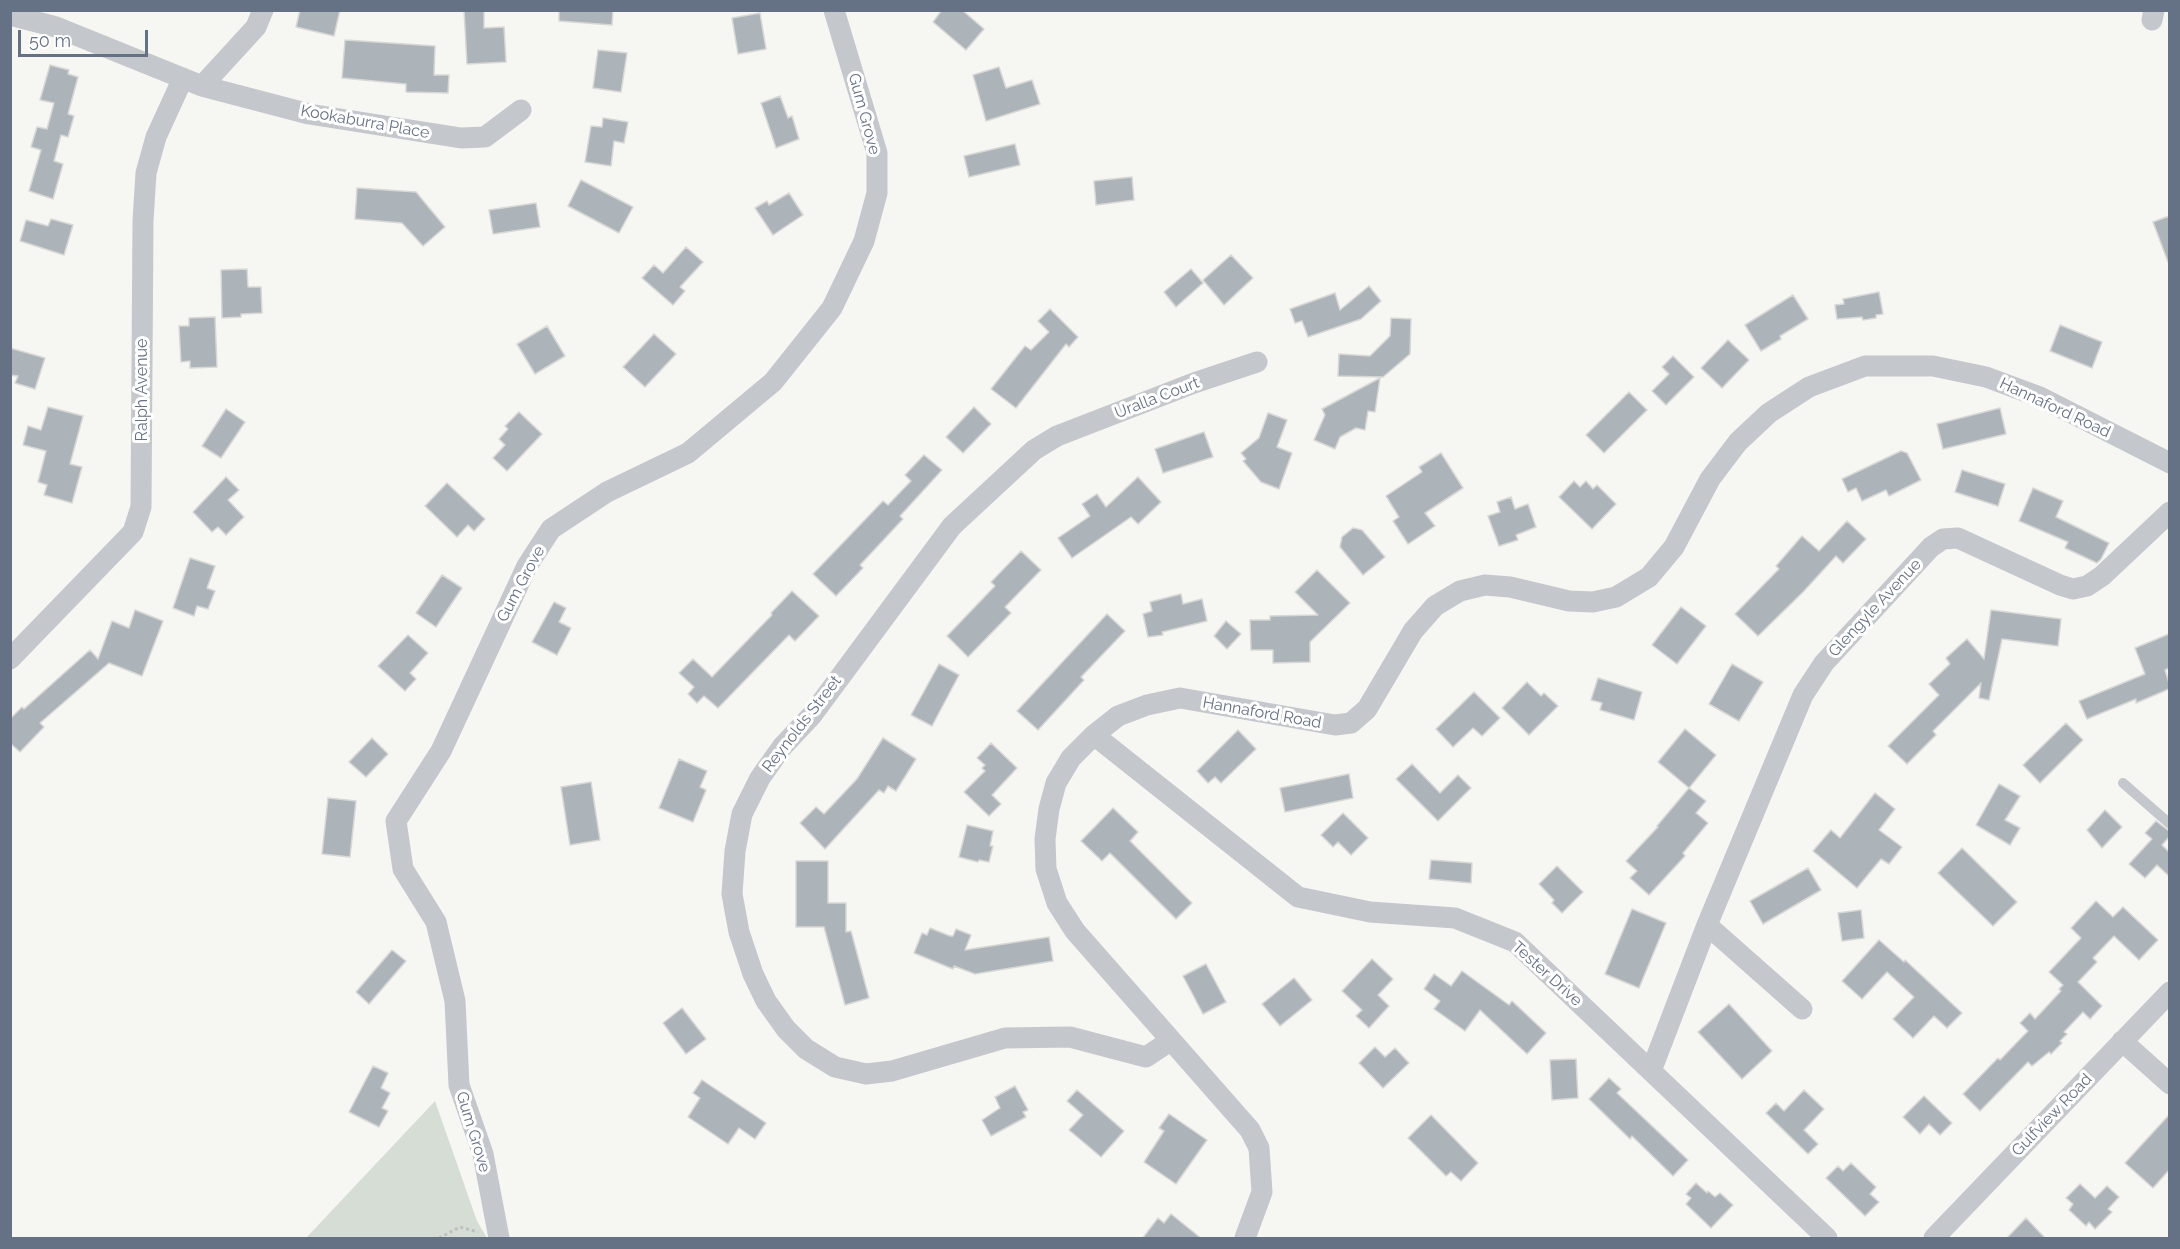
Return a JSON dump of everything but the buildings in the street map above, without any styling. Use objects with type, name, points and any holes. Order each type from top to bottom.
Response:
[{"type":"street","name":"Ralph Avenue","points":[[10,659],[133,532],[141,507],[143,221],[146,173],[156,137],[193,82],[256,27],[263,10]]},
{"type":"street","name":"Gum Grove","points":[[498,1238],[483,1154],[459,1085],[455,1001],[436,922],[403,869],[396,820],[441,751],[527,566],[551,529],[607,492],[688,453],[773,382],[832,308],[864,241],[876,194],[877,153],[834,10]]},
{"type":"street","name":"Kookaburra Place","points":[[10,15],[56,27],[193,82],[309,114],[461,138],[485,137],[521,110]]},
{"type":"street","name":"Uralla Court","points":[[1058,436],[1194,383],[1257,362]]},
{"type":"street","name":"Hannaford Road","points":[[1245,1239],[1262,1192],[1259,1148],[1250,1130],[1075,931],[1057,903],[1046,869],[1045,839],[1049,809],[1056,783],[1071,758],[1094,735],[1118,716],[1147,705],[1180,698],[1335,725],[1351,723],[1367,709],[1413,631],[1435,606],[1460,591],[1485,585],[1510,587],[1569,601],[1593,602],[1616,597],[1649,577],[1674,547],[1710,479],[1738,442],[1769,413],[1809,387],[1865,366],[1933,366],[1986,377],[2040,397],[2169,463]]},
{"type":"street","name":"Reynolds Street","points":[[1058,436],[1034,450],[943,536],[812,715],[782,747],[760,778],[742,814],[735,851],[732,894],[737,922],[753,974],[766,1002],[786,1029],[806,1049],[835,1067],[866,1074],[892,1071],[1005,1038],[1070,1037],[1146,1058],[1170,1041]]},
{"type":"street","name":"Glengyle Avenue","points":[[1650,1071],[1707,925],[1803,695],[1824,663],[1931,547],[1943,539],[1958,538],[2060,585],[2073,588],[2087,586],[2102,576],[2169,512]]},
{"type":"street","name":"Tester Drive","points":[[1094,735],[1298,897],[1370,912],[1455,918],[1515,942],[1827,1239]]},
{"type":"street","points":[[1707,925],[1802,1009]]},
{"type":"street","name":"Gulfview Road","points":[[1934,1239],[2169,992]]},
{"type":"street","points":[[2122,1041],[2169,1084]]},
{"type":"lane","points":[[2123,783],[2169,824]]},
{"type":"path","points":[[439,1239],[460,1227],[498,1238]]},
{"type":"shaded area","points":[[435,1101],[477,1221],[487,1238],[306,1238]]}]
